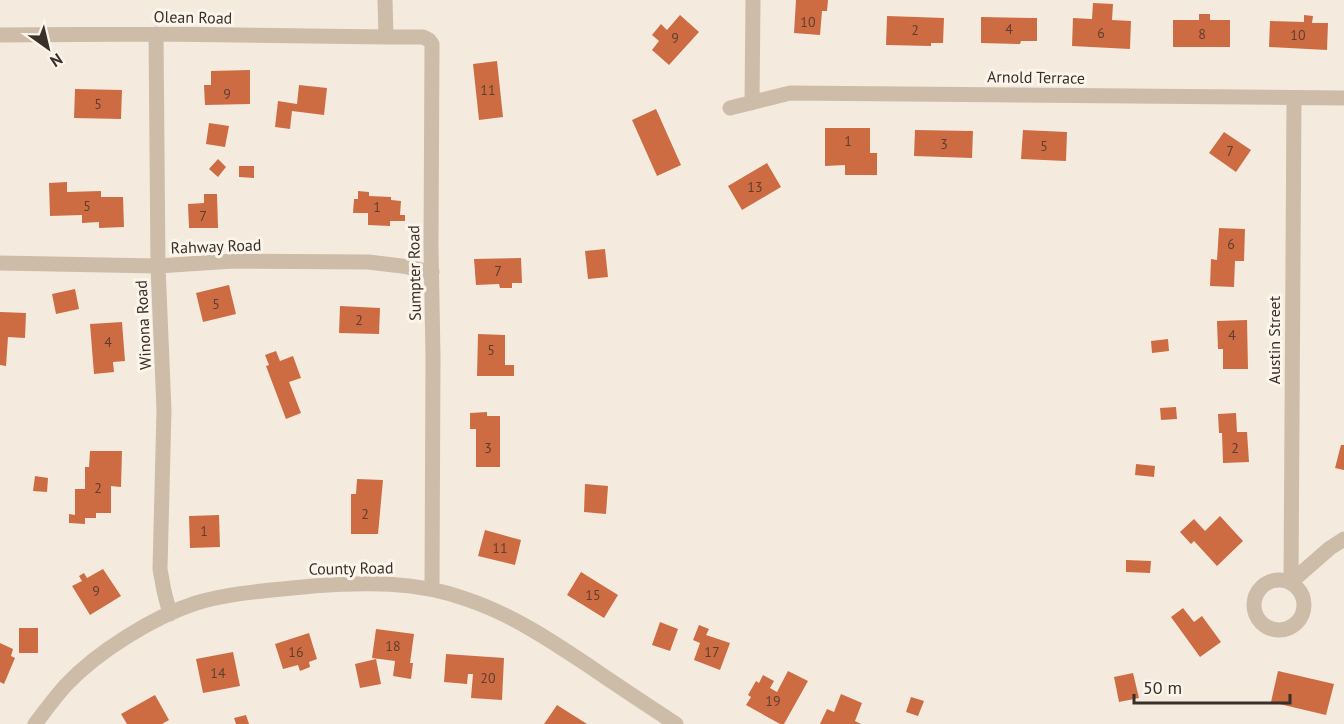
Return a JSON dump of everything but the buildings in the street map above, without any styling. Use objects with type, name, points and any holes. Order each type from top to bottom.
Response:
[{"type":"street","points":[[385,0],[386,37]]},
{"type":"street","points":[[752,103],[753,0]]},
{"type":"street","name":"Olean Road","points":[[0,35],[156,34],[386,37]]},
{"type":"street","name":"Winona Road","points":[[156,34],[158,266],[164,410],[160,569],[170,614]]},
{"type":"street","name":"Sumpter Road","points":[[386,37],[423,37],[428,39],[432,45],[432,588]]},
{"type":"street","name":"Arnold Terrace","points":[[730,108],[790,93],[1344,98]]},
{"type":"street","name":"Austin Street","points":[[1294,98],[1291,582],[1330,548],[1344,539]]},
{"type":"street","name":"Rahway Road","points":[[0,263],[158,266],[233,261],[368,262],[432,272]]},
{"type":"street","name":"County Road","points":[[35,724],[61,691],[82,670],[112,646],[170,614],[196,603],[269,590],[381,583],[432,588],[468,599],[509,617],[529,627],[676,724]]}]
